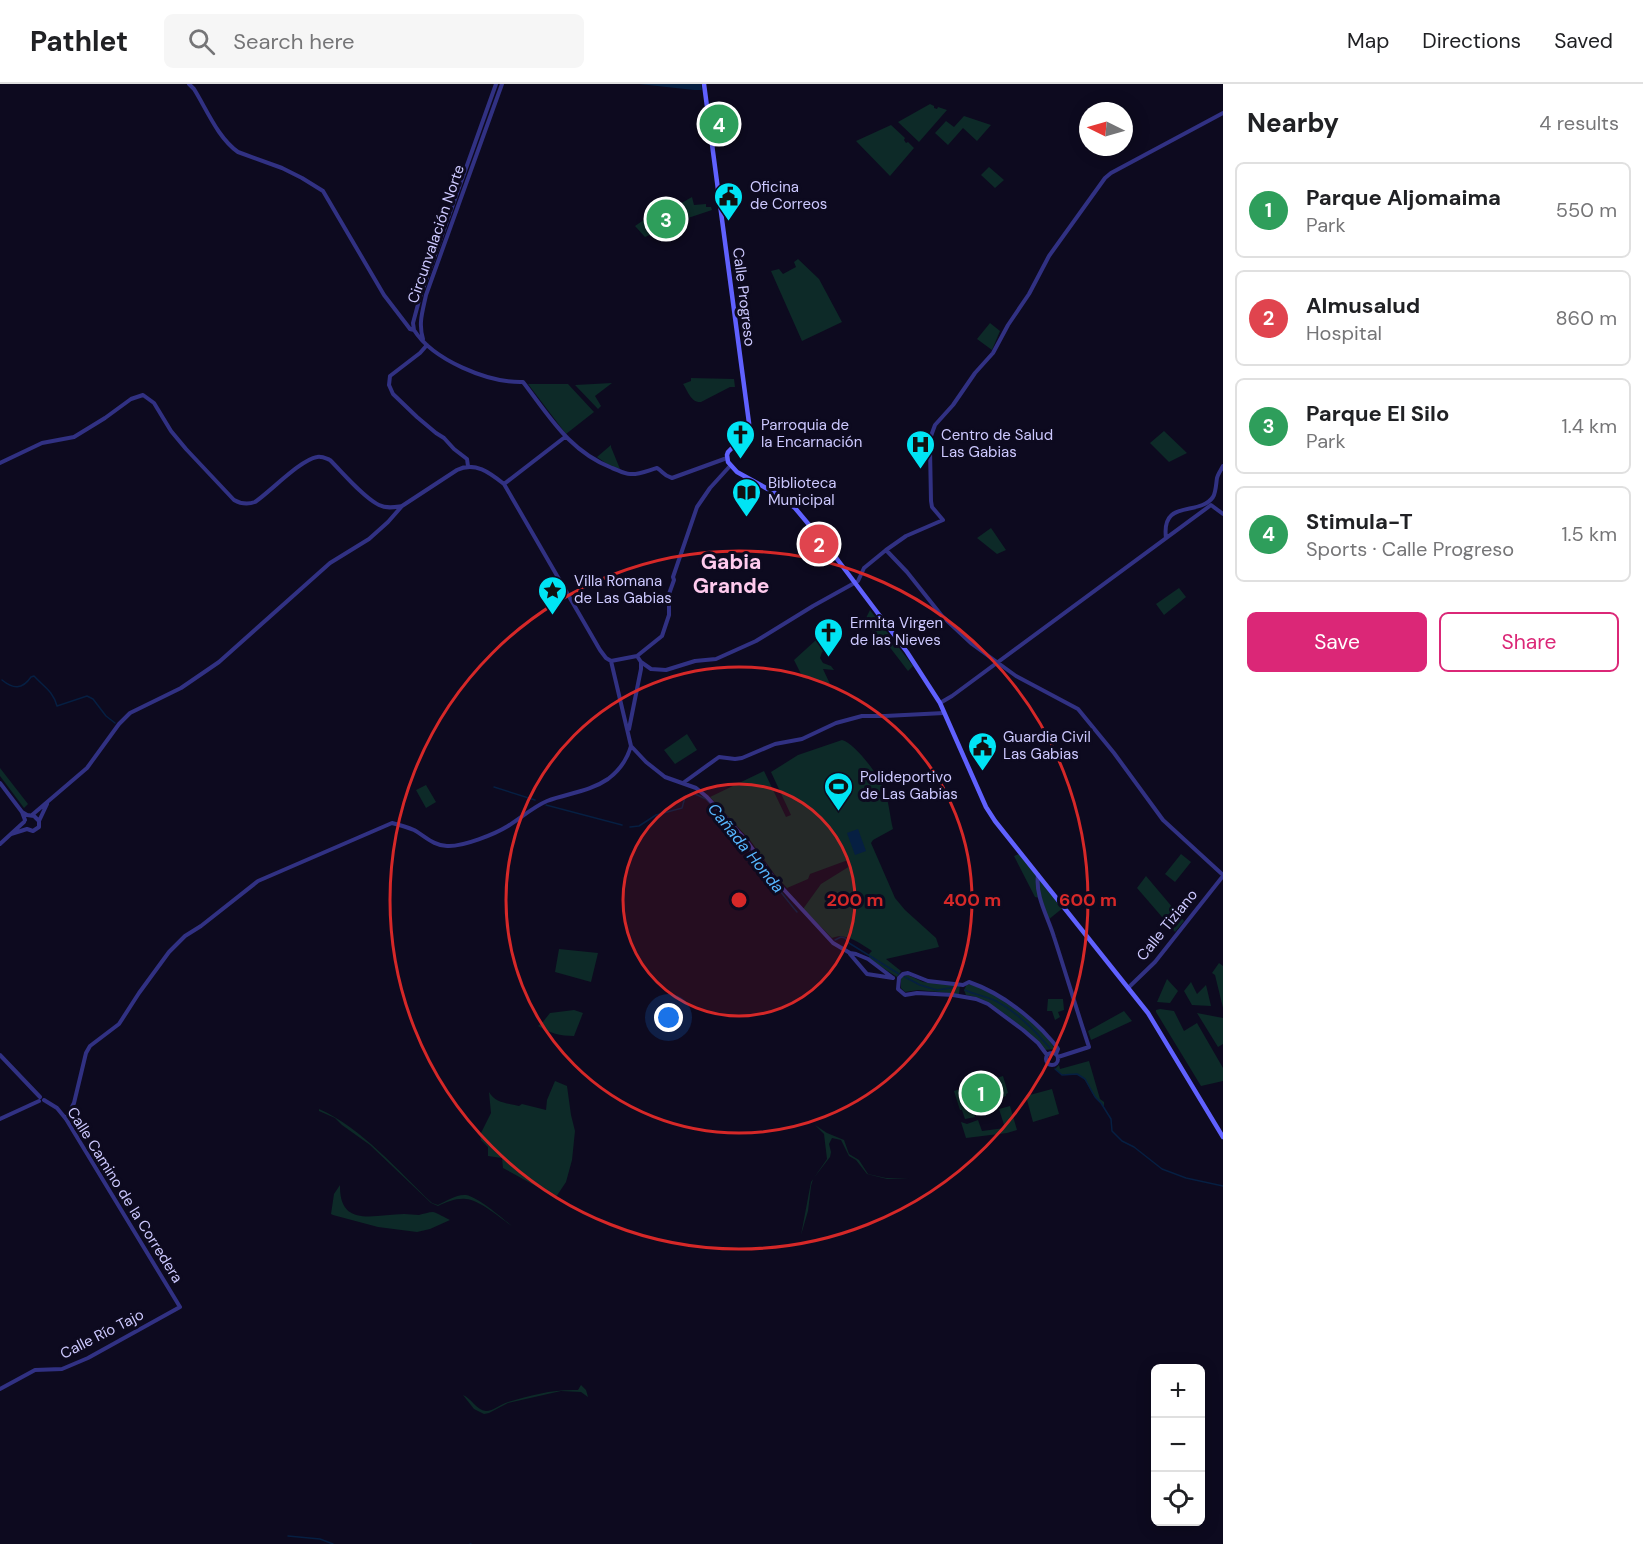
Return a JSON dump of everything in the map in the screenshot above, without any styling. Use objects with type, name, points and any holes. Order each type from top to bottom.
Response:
[{"type":"main road","name":"Calle Progreso","points":[[704,84],[749,423],[749,429],[728,452],[727,458]]},
{"type":"main road","points":[[727,458],[730,466],[744,477],[775,493],[795,508],[831,551],[917,666],[940,703],[986,807],[1148,1013],[1223,1137]]},
{"type":"street","points":[[189,84],[232,148],[282,168],[323,191],[384,295],[410,329],[414,330],[438,354],[479,375],[510,382],[523,382],[565,437],[587,456],[609,467],[630,474],[643,473],[657,468],[663,475],[672,478],[727,458]]},
{"type":"street","name":"Circunvalación Norte","points":[[414,330],[413,323],[420,297],[496,84]]},
{"type":"street","name":"Circunvalación Norte","points":[[423,339],[420,321],[432,277],[502,84]]},
{"type":"street","points":[[641,662],[651,669],[666,670],[695,661],[716,659],[756,641],[858,581],[864,568],[906,536],[943,520],[932,507],[931,501],[931,436],[935,425],[953,405],[975,373],[993,354],[1049,256],[1105,178],[1111,173],[1223,113]]},
{"type":"street","points":[[414,330],[420,321]]},
{"type":"street","points":[[427,345],[390,376],[390,388],[393,394],[417,417],[467,459],[468,466]]},
{"type":"street","points":[[0,463],[42,444],[74,437],[131,399],[143,395],[154,403],[171,431],[186,449],[237,501],[246,504],[255,502],[310,459],[318,456],[330,460],[379,505],[392,508],[402,506]]},
{"type":"street","points":[[504,484],[565,437]]},
{"type":"street","points":[[0,844],[87,768],[119,724],[130,713],[181,688],[219,662],[330,563],[369,539],[402,506],[457,470],[468,466],[480,468],[504,484],[606,658],[611,661],[638,656],[662,636],[669,615],[669,594],[673,577],[697,507],[730,466]]},
{"type":"street","points":[[1166,538],[1169,520],[1173,515],[1181,509],[1203,506],[1212,497],[1223,466]]},
{"type":"street","points":[[940,703],[1211,505],[1223,514]]},
{"type":"street","points":[[886,550],[942,616],[972,644],[1016,676],[1078,709],[1163,820],[1223,875]]},
{"type":"street","points":[[629,732],[641,669],[638,656]]},
{"type":"street","points":[[66,1119],[74,1103],[84,1056],[90,1047],[119,1024],[169,952],[185,936],[201,926],[258,880],[392,823],[415,831],[441,845],[464,843],[506,827],[544,802],[588,790],[613,775],[622,766],[631,746],[611,661]]},
{"type":"street","points":[[682,783],[719,757],[742,758],[775,744],[802,739],[846,719],[862,716],[944,712]]},
{"type":"street","points":[[631,746],[665,777],[696,788],[707,797],[746,840],[775,880],[833,944],[868,959],[893,978]]},
{"type":"street","points":[[0,783],[22,813],[27,830]]},
{"type":"street","points":[[11,834],[36,830],[51,798]]},
{"type":"street","points":[[22,813],[37,817],[39,821]]},
{"type":"street","points":[[1038,875],[1040,898],[1089,1047],[1057,1055],[1050,1052],[1047,1055]]},
{"type":"street","name":"Calle Tiziano","points":[[1128,988],[1155,962],[1223,875]]},
{"type":"street","points":[[850,953],[867,974],[898,980]]},
{"type":"street","points":[[908,973],[928,981],[963,985],[969,982],[1000,995],[1031,1019],[1055,1044],[1058,1049],[1058,1061],[1050,1065],[1046,1061],[1047,1055],[1038,1043],[988,1004],[976,999],[953,995],[917,993],[905,995],[898,989],[898,980],[903,974],[908,973]]},
{"type":"street","name":"Calle Camino de la Corredera","points":[[0,1056],[41,1099],[57,1108],[66,1119],[180,1307]]},
{"type":"street","points":[[0,1119],[41,1099]]},
{"type":"street","name":"Calle Río Tajo","points":[[0,1389],[35,1370],[62,1369],[88,1358],[180,1307]]},
{"type":"green space","points":[[930,104],[934,108],[947,110],[919,142],[898,122]]},
{"type":"green space","points":[[964,116],[991,125],[977,141],[963,128],[948,145],[935,133],[946,121],[954,127]]},
{"type":"green space","points":[[891,125],[905,138],[906,143],[908,142],[914,148],[890,176],[856,141]]},
{"type":"green space","points":[[989,167],[1004,180],[995,188],[981,175]]},
{"type":"green space","points":[[692,197],[694,205],[706,204],[706,207],[711,207],[712,210],[661,227],[645,237],[635,226],[667,204],[671,209]]},
{"type":"green space","points":[[798,259],[819,279],[842,322],[802,341],[771,271],[779,269],[783,274],[796,267],[794,262]]},
{"type":"green space","points":[[990,323],[1000,331],[992,350],[977,339]]},
{"type":"green space","points":[[691,378],[734,379],[735,387],[730,387],[698,402],[692,399],[683,384],[691,381]]},
{"type":"green space","points":[[612,383],[595,396],[601,406],[598,409],[575,385]]},
{"type":"green space","points":[[528,384],[568,384],[594,412],[566,434]]},
{"type":"green space","points":[[1164,431],[1187,453],[1169,462],[1150,443]]},
{"type":"green space","points":[[611,445],[620,469],[611,467],[597,457]]},
{"type":"green space","points":[[991,528],[1006,550],[997,554],[977,538]]},
{"type":"green space","points":[[1179,588],[1186,597],[1164,615],[1156,604]]},
{"type":"green space","points":[[870,610],[913,666],[908,671],[885,641],[878,645],[866,618]]},
{"type":"green space","points":[[832,630],[837,643],[822,652],[820,658],[823,663],[834,670],[823,669],[830,684],[803,678],[794,660],[816,640],[816,637]]},
{"type":"green space","points":[[687,734],[697,750],[675,764],[664,750]]},
{"type":"green space","points":[[842,740],[854,747],[867,762],[885,791],[893,829],[871,843],[895,898],[936,938],[939,947],[886,959],[901,971],[897,977],[869,959],[872,951],[858,942],[843,937],[832,938],[803,909],[821,884],[850,866],[848,860],[810,874],[808,879],[787,888],[750,840],[710,797],[764,771],[786,817],[791,815],[771,772],[798,755]]},
{"type":"green space","points":[[0,768],[28,804],[24,808],[0,776]]},
{"type":"green space","points":[[426,785],[436,802],[426,808],[416,790]]},
{"type":"green space","points":[[1021,853],[1064,907],[1048,920],[1040,898],[1035,897],[1014,856]]},
{"type":"green space","points":[[1181,854],[1191,862],[1175,882],[1165,874]]},
{"type":"green space","points":[[1146,876],[1184,921],[1175,932],[1137,888]]},
{"type":"green space","points":[[559,949],[598,953],[591,982],[555,972]]},
{"type":"green space","points":[[1219,963],[1223,966],[1223,1008],[1215,975],[1212,973]]},
{"type":"green space","points":[[908,975],[923,982],[960,985],[959,994],[918,990],[905,992],[901,988],[901,977]]},
{"type":"green space","points":[[1167,979],[1178,991],[1170,1003],[1157,1002]]},
{"type":"green space","points":[[1191,982],[1197,994],[1206,985],[1211,1006],[1192,1005],[1184,991]]},
{"type":"green space","points":[[967,984],[991,993],[1017,1009],[1039,1029],[1055,1049],[1044,1050],[1038,1042],[976,997],[966,995],[964,990]]},
{"type":"green space","points":[[1048,999],[1063,999],[1064,1010],[1058,1012],[1060,1017],[1055,1020],[1052,1011],[1047,1011]]},
{"type":"green space","points":[[1160,1009],[1174,1011],[1184,1031],[1197,1023],[1223,1068],[1223,1081],[1201,1086],[1156,1012]]},
{"type":"green space","points":[[574,1010],[583,1013],[574,1036],[555,1034],[538,1026],[550,1013]]},
{"type":"green space","points":[[1124,1011],[1132,1021],[1091,1040],[1088,1031]]},
{"type":"green space","points":[[1197,1013],[1223,1018],[1223,1044],[1218,1047]]},
{"type":"green space","points":[[1089,1061],[1104,1107],[1082,1078],[1075,1075],[1062,1075],[1055,1069],[1059,1065],[1060,1069]]},
{"type":"green space","points":[[1003,1076],[1008,1093],[1006,1096],[972,1107],[975,1117],[965,1119],[954,1091]]},
{"type":"green space","points":[[555,1081],[567,1086],[575,1131],[572,1160],[566,1182],[556,1197],[503,1168],[502,1158],[488,1156],[488,1147],[481,1140],[480,1135],[491,1113],[489,1092],[502,1102],[546,1110],[547,1100]]},
{"type":"green space","points":[[1052,1089],[1059,1114],[1033,1122],[1026,1096]]},
{"type":"green space","points":[[1010,1106],[1017,1130],[966,1138],[961,1122],[967,1124],[978,1120],[982,1131],[1005,1128],[999,1109]]},
{"type":"green space","points":[[319,1109],[335,1117],[365,1139],[432,1203],[438,1205],[455,1197],[466,1195],[483,1204],[512,1226],[472,1200],[455,1200],[438,1206],[431,1203],[370,1145],[335,1118]]},
{"type":"green space","points":[[815,1125],[844,1140],[849,1154],[859,1160],[868,1174],[886,1178],[909,1178],[887,1179],[867,1174],[856,1160],[849,1156],[841,1140],[832,1138],[829,1144],[830,1157],[814,1178],[827,1159],[824,1134]]},
{"type":"green space","points":[[813,1179],[808,1211],[801,1235],[811,1182]]},
{"type":"green space","points":[[340,1185],[341,1199],[352,1214],[361,1216],[419,1215],[433,1212],[450,1220],[417,1232],[378,1227],[333,1215],[331,1214],[334,1194]]},
{"type":"green space","points":[[581,1385],[588,1397],[581,1392],[561,1391],[508,1403],[484,1414],[474,1409],[463,1395],[486,1411],[508,1402],[534,1395],[560,1390],[578,1390]]},
{"type":"water","points":[[639,84],[701,84],[702,90],[694,90]]},
{"type":"water","points":[[858,829],[866,851],[855,855],[847,833]]},
{"type":"waterway","points":[[2,680],[17,687],[34,676],[51,693],[57,706],[87,696],[93,699],[106,716],[115,723]]},
{"type":"waterway","name":"Cañada Honda","points":[[494,787],[535,800]]},
{"type":"waterway","name":"Cañada Honda","points":[[630,827],[639,826],[656,815],[682,808],[685,797],[693,793],[706,799],[714,808]]},
{"type":"waterway","name":"Cañada Honda","points":[[546,805],[622,825]]},
{"type":"waterway","name":"Cañada Honda","points":[[727,822],[797,912]]},
{"type":"waterway","name":"Cañada Honda","points":[[835,940],[845,938],[849,943],[899,974]]},
{"type":"waterway","name":"Cañada Honda","points":[[905,977],[937,990],[957,987]]},
{"type":"waterway","name":"Cañada Honda","points":[[965,990],[1004,1005],[1050,1048]]},
{"type":"waterway","name":"Cañada Honda","points":[[1055,1069],[1062,1075],[1077,1074],[1085,1079],[1111,1119],[1112,1131],[1122,1141],[1134,1147],[1162,1169],[1186,1178],[1223,1186]]},
{"type":"waterway","points":[[288,1536],[320,1539],[333,1544]]},
{"type":"place","name":"Stimula-T","points":[[719,124]]},
{"type":"place","name":"Parque El Silo","points":[[666,219]]},
{"type":"place","name":"Oficina de Correos","points":[[729,222]]},
{"type":"place","name":"Parroquia de la Encarnación","points":[[740,460]]},
{"type":"place","name":"Centro de Salud Las Gabias","points":[[920,470]]},
{"type":"place","name":"Biblioteca Municipal","points":[[747,518]]},
{"type":"place","name":"Almusalud","points":[[819,544]]},
{"type":"place","name":"Villa Romana de Las Gabias","points":[[553,616]]},
{"type":"place","name":"Ermita Virgen de las Nieves","points":[[829,658]]},
{"type":"place","name":"Guardia Civil Las Gabias","points":[[982,772]]},
{"type":"place","name":"Polideportivo de Las Gabias","points":[[839,812]]},
{"type":"place","name":"Parque Aljomaima","points":[[981,1093]]},
{"type":"district","name":"Gabia Grande","points":[[731,574]]}]
